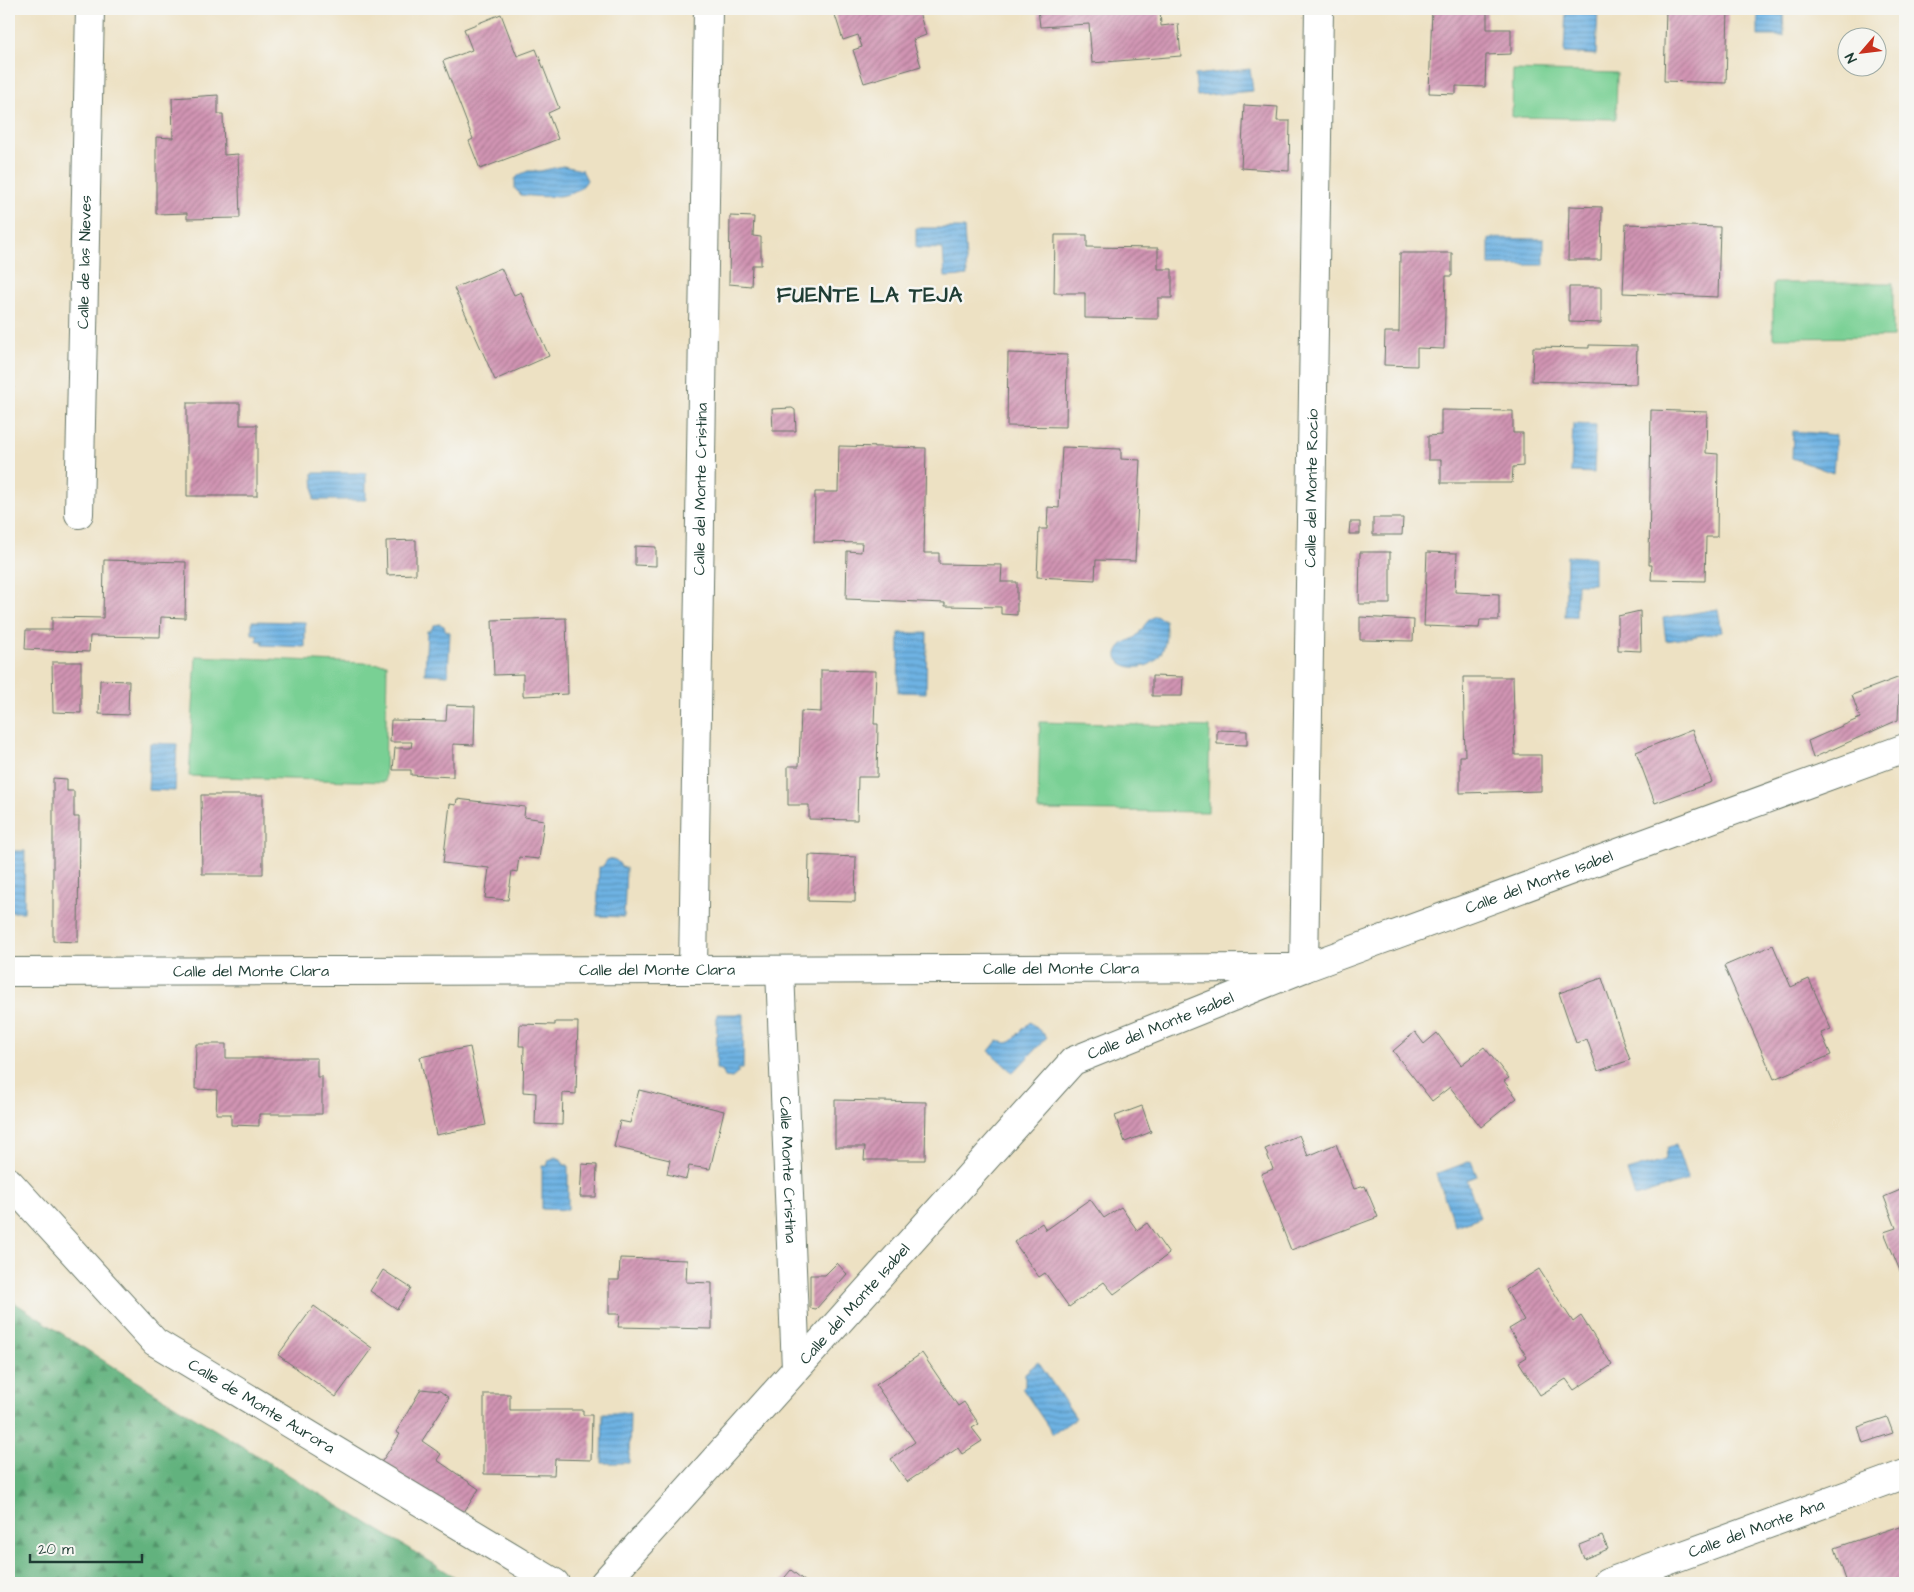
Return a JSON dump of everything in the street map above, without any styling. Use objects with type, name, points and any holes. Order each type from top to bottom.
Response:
[{"type":"street","name":"Calle de las Nieves","points":[[79,514],[90,9]]},
{"type":"street","name":"Calle del Monte Cristina","points":[[693,969],[708,9]]},
{"type":"street","name":"Calle del Monte Rocío","points":[[1304,968],[1319,9]]},
{"type":"street","name":"Calle del Monte Isabel","points":[[604,1583],[1073,1061],[1304,968],[1905,748]]},
{"type":"street","name":"Calle del Monte Clara","points":[[9,972],[1304,968]]},
{"type":"street","name":"Calle Monte Cristina","points":[[780,970],[796,1369]]},
{"type":"street","name":"Calle de Monte Aurora","points":[[9,1182],[155,1342],[555,1583]]},
{"type":"street","name":"Calle del Monte Ana","points":[[1607,1583],[1905,1474]]},
{"type":"green space","points":[[1513,70],[1617,73],[1616,119],[1512,117]]},
{"type":"green space","points":[[1773,283],[1893,283],[1893,337],[1773,338]]},
{"type":"green space","points":[[196,656],[387,664],[385,782],[189,776]]},
{"type":"green space","points":[[1040,722],[1210,727],[1208,812],[1038,810]]},
{"type":"green space","points":[[9,1299],[121,1372],[465,1583],[9,1583]]},
{"type":"water","points":[[1566,9],[1598,9],[1596,55],[1564,53]]},
{"type":"water","points":[[1758,9],[1783,9],[1784,36],[1758,36]]},
{"type":"water","points":[[1250,69],[1253,91],[1197,96],[1195,75]]},
{"type":"water","points":[[563,166],[582,170],[587,180],[582,187],[567,195],[548,197],[521,195],[515,189],[515,179],[519,175],[528,171],[540,171]]},
{"type":"water","points":[[916,228],[964,228],[967,276],[945,277],[943,249],[916,248]]},
{"type":"water","points":[[1489,238],[1544,239],[1544,265],[1489,265]]},
{"type":"water","points":[[1573,424],[1596,425],[1594,473],[1571,472]]},
{"type":"water","points":[[1793,431],[1836,435],[1833,473],[1792,458]]},
{"type":"water","points":[[313,473],[366,473],[366,500],[314,500]]},
{"type":"water","points":[[1567,556],[1594,557],[1594,584],[1577,584],[1576,617],[1565,617]]},
{"type":"water","points":[[1718,609],[1722,632],[1666,641],[1663,618]]},
{"type":"water","points":[[1155,616],[1165,620],[1165,641],[1160,655],[1151,664],[1140,667],[1130,667],[1121,663],[1117,657],[1120,647],[1134,638],[1148,621]]},
{"type":"water","points":[[252,621],[305,622],[305,647],[262,645],[263,641],[257,641],[257,634],[252,634]]},
{"type":"water","points":[[440,624],[444,626],[446,631],[450,632],[448,675],[425,674],[427,631],[430,631],[434,625]]},
{"type":"water","points":[[899,633],[927,633],[926,693],[898,692]]},
{"type":"water","points":[[150,743],[177,744],[175,791],[148,790]]},
{"type":"water","points":[[9,851],[25,851],[24,912],[9,912]]},
{"type":"water","points":[[608,859],[616,860],[621,867],[626,868],[624,917],[597,916],[599,867],[602,867]]},
{"type":"water","points":[[717,1014],[744,1014],[743,1069],[738,1069],[738,1073],[732,1078],[725,1077],[722,1070],[716,1069]]},
{"type":"water","points":[[1030,1022],[1047,1037],[1013,1073],[989,1051],[997,1041],[1010,1042]]},
{"type":"water","points":[[1676,1145],[1688,1180],[1635,1197],[1627,1171],[1665,1160],[1668,1147]]},
{"type":"water","points":[[555,1157],[561,1159],[564,1165],[568,1165],[568,1210],[542,1209],[542,1166],[547,1166],[549,1160]]},
{"type":"water","points":[[1471,1161],[1477,1176],[1467,1180],[1480,1217],[1455,1226],[1436,1174]]},
{"type":"water","points":[[1038,1362],[1076,1418],[1053,1434],[1022,1388],[1025,1386],[1025,1373]]},
{"type":"water","points":[[603,1413],[630,1413],[629,1463],[602,1463]]},
{"type":"building","points":[[855,9],[918,9],[926,35],[913,40],[921,66],[864,83],[853,50],[862,47],[858,35],[843,40],[835,15]]},
{"type":"building","points":[[1038,9],[1160,9],[1161,26],[1178,24],[1181,56],[1092,63],[1089,24],[1040,27]]},
{"type":"building","points":[[1432,9],[1487,9],[1487,29],[1511,29],[1511,54],[1486,55],[1485,87],[1456,86],[1456,94],[1429,93]]},
{"type":"building","points":[[1666,9],[1728,9],[1726,83],[1664,81]]},
{"type":"building","points":[[501,14],[517,56],[536,49],[559,108],[548,113],[558,139],[480,169],[469,141],[473,139],[443,61],[472,50],[464,29]]},
{"type":"building","points":[[218,95],[218,114],[223,114],[224,155],[238,154],[240,218],[187,219],[187,213],[156,214],[156,137],[173,138],[172,98]]},
{"type":"building","points":[[1244,105],[1278,107],[1277,121],[1290,121],[1289,171],[1241,168]]},
{"type":"building","points":[[1569,206],[1602,207],[1601,260],[1568,260]]},
{"type":"building","points":[[730,216],[754,217],[753,236],[761,237],[761,265],[752,265],[751,286],[729,284]]},
{"type":"building","points":[[1626,224],[1720,227],[1718,297],[1623,293]]},
{"type":"building","points":[[1055,235],[1087,235],[1087,247],[1158,248],[1158,269],[1172,269],[1172,298],[1158,298],[1158,319],[1085,318],[1085,293],[1054,293]]},
{"type":"building","points":[[1400,253],[1452,253],[1452,276],[1446,276],[1444,349],[1417,348],[1417,366],[1384,365],[1385,332],[1399,332]]},
{"type":"building","points":[[501,268],[514,295],[521,292],[549,356],[495,380],[454,288]]},
{"type":"building","points":[[1569,287],[1601,287],[1601,323],[1569,322]]},
{"type":"building","points":[[1589,345],[1637,346],[1636,384],[1532,381],[1533,347],[1589,348]]},
{"type":"building","points":[[1008,353],[1067,355],[1066,427],[1007,426]]},
{"type":"building","points":[[9,380],[14,388],[9,391]]},
{"type":"building","points":[[187,403],[240,403],[240,425],[257,425],[257,496],[187,496]]},
{"type":"building","points":[[792,408],[795,410],[796,431],[773,431],[772,409]]},
{"type":"building","points":[[1441,410],[1513,411],[1513,433],[1523,433],[1523,466],[1513,467],[1512,483],[1441,483],[1441,460],[1428,460],[1428,436],[1441,435]]},
{"type":"building","points":[[1651,410],[1707,412],[1706,453],[1718,454],[1717,537],[1706,537],[1705,581],[1651,580],[1652,565],[1649,565]]},
{"type":"building","points":[[839,446],[926,448],[924,553],[939,553],[939,564],[1002,565],[1001,582],[1017,582],[1017,615],[1001,614],[1001,607],[945,606],[945,603],[846,599],[847,551],[861,552],[862,543],[814,542],[815,492],[838,492]]},
{"type":"building","points":[[1062,447],[1121,449],[1121,459],[1140,460],[1135,561],[1096,560],[1095,580],[1037,577],[1039,529],[1047,529],[1048,507],[1059,508]]},
{"type":"building","points":[[1373,518],[1403,518],[1402,535],[1373,535]]},
{"type":"building","points":[[1350,522],[1360,522],[1360,534],[1349,534]]},
{"type":"building","points":[[416,540],[416,574],[387,575],[386,541]]},
{"type":"building","points":[[635,546],[656,547],[656,566],[635,565]]},
{"type":"building","points":[[1360,552],[1390,552],[1390,604],[1359,604]]},
{"type":"building","points":[[1427,552],[1457,553],[1455,592],[1499,594],[1499,620],[1480,620],[1479,628],[1424,626]]},
{"type":"building","points":[[104,560],[186,562],[185,618],[161,617],[160,637],[90,636],[89,652],[25,649],[26,630],[52,630],[52,617],[103,618]]},
{"type":"building","points":[[1640,611],[1641,651],[1618,650],[1618,616]]},
{"type":"building","points":[[1360,617],[1414,620],[1413,641],[1360,640]]},
{"type":"building","points":[[566,618],[568,694],[523,696],[523,674],[494,675],[492,620]]},
{"type":"building","points":[[52,662],[81,662],[81,713],[53,712]]},
{"type":"building","points":[[821,670],[876,671],[874,724],[878,724],[877,777],[858,777],[857,820],[809,819],[809,805],[788,805],[788,766],[799,766],[801,711],[821,712]]},
{"type":"building","points":[[1152,676],[1183,677],[1182,696],[1152,696]]},
{"type":"building","points":[[1463,677],[1513,677],[1515,755],[1541,755],[1541,791],[1460,793],[1460,756],[1465,756]]},
{"type":"building","points":[[1900,677],[1898,720],[1813,758],[1808,741],[1860,718],[1852,695]]},
{"type":"building","points":[[100,680],[129,681],[128,715],[99,714]]},
{"type":"building","points":[[447,705],[475,706],[474,745],[453,744],[453,777],[411,775],[411,770],[393,770],[395,748],[411,748],[412,742],[390,742],[391,720],[446,721]]},
{"type":"building","points":[[1217,730],[1247,731],[1247,745],[1217,744]]},
{"type":"building","points":[[1692,730],[1712,782],[1655,803],[1636,752]]},
{"type":"building","points":[[53,778],[67,779],[67,791],[74,791],[74,817],[79,817],[78,942],[53,941]]},
{"type":"building","points":[[201,795],[263,795],[263,874],[202,874]]},
{"type":"building","points":[[457,799],[525,807],[524,817],[544,820],[539,859],[519,857],[517,872],[512,871],[508,900],[485,898],[489,868],[443,863],[450,804],[456,805]]},
{"type":"building","points":[[809,855],[856,857],[855,902],[808,901]]},
{"type":"building","points":[[1773,945],[1791,987],[1809,979],[1831,1029],[1821,1033],[1831,1055],[1774,1079],[1724,966]]},
{"type":"building","points":[[1602,978],[1630,1060],[1598,1071],[1587,1039],[1576,1043],[1559,993]]},
{"type":"building","points":[[555,1022],[578,1022],[576,1094],[563,1093],[562,1125],[535,1124],[536,1093],[523,1092],[524,1046],[519,1046],[520,1024],[555,1025]]},
{"type":"building","points":[[1415,1032],[1424,1044],[1437,1033],[1461,1065],[1484,1047],[1509,1078],[1504,1081],[1517,1098],[1481,1127],[1450,1087],[1432,1101],[1393,1051]]},
{"type":"building","points":[[196,1044],[226,1044],[226,1058],[317,1058],[317,1077],[322,1077],[322,1114],[259,1114],[259,1126],[231,1125],[231,1114],[216,1114],[217,1090],[195,1089]]},
{"type":"building","points":[[470,1047],[486,1125],[436,1135],[420,1057]]},
{"type":"building","points":[[639,1090],[724,1111],[710,1169],[689,1166],[686,1179],[667,1174],[670,1160],[614,1147],[620,1121],[630,1123]]},
{"type":"building","points":[[835,1100],[926,1102],[925,1160],[864,1160],[865,1147],[835,1147]]},
{"type":"building","points":[[1142,1106],[1151,1132],[1125,1142],[1115,1116]]},
{"type":"building","points":[[1299,1135],[1308,1156],[1336,1144],[1354,1189],[1365,1186],[1378,1217],[1291,1250],[1261,1174],[1273,1169],[1265,1149]]},
{"type":"building","points":[[582,1164],[597,1165],[596,1197],[580,1197]]},
{"type":"building","points":[[1905,1188],[1905,1283],[1884,1232],[1896,1228],[1884,1197]]},
{"type":"building","points":[[1090,1199],[1104,1218],[1121,1207],[1137,1230],[1147,1223],[1169,1254],[1114,1294],[1104,1282],[1069,1307],[1045,1273],[1039,1277],[1014,1242],[1042,1223],[1046,1230]]},
{"type":"building","points":[[620,1258],[687,1260],[686,1282],[712,1283],[712,1329],[618,1327],[620,1314],[609,1314],[609,1280],[619,1280]]},
{"type":"building","points":[[837,1263],[847,1274],[816,1309],[810,1308],[810,1275],[825,1275]]},
{"type":"building","points":[[1539,1269],[1573,1322],[1581,1316],[1612,1365],[1574,1390],[1566,1379],[1540,1395],[1519,1362],[1527,1357],[1509,1329],[1524,1320],[1506,1290]]},
{"type":"building","points":[[383,1270],[411,1288],[397,1309],[370,1291]]},
{"type":"building","points":[[314,1306],[372,1348],[336,1397],[278,1355]]},
{"type":"building","points":[[922,1353],[958,1406],[964,1402],[979,1424],[972,1428],[982,1441],[962,1454],[958,1448],[907,1482],[891,1459],[915,1442],[876,1385]]},
{"type":"building","points":[[421,1389],[440,1391],[449,1398],[422,1441],[441,1454],[437,1460],[479,1489],[458,1521],[378,1467],[400,1434],[396,1432]]},
{"type":"building","points":[[484,1394],[510,1394],[510,1410],[583,1410],[583,1415],[592,1415],[591,1460],[555,1459],[554,1475],[484,1474]]},
{"type":"building","points":[[1887,1417],[1893,1433],[1863,1443],[1858,1427]]},
{"type":"building","points":[[1905,1524],[1905,1583],[1847,1583],[1835,1548]]},
{"type":"building","points":[[1602,1536],[1608,1549],[1584,1559],[1579,1545]]},
{"type":"building","points":[[791,1570],[807,1583],[780,1583]]},
{"type":"district","name":"FUENTE LA TEJA","points":[[870,295]]}]
